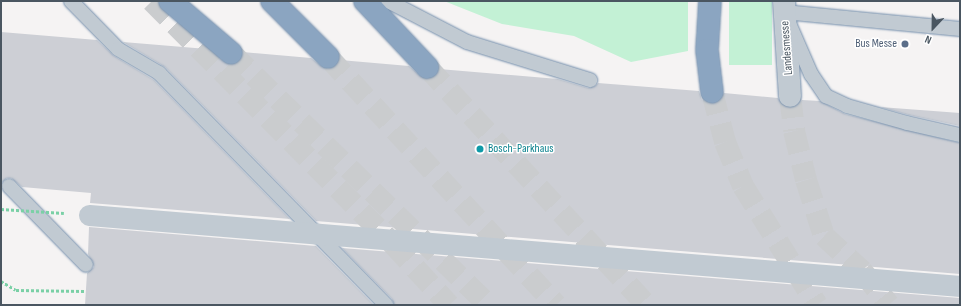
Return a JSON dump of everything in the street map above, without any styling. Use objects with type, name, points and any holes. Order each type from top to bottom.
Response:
[{"type":"highway","points":[[170,1],[231,53]]},
{"type":"highway","points":[[272,1],[328,57]]},
{"type":"highway","points":[[365,1],[427,67]]},
{"type":"highway","points":[[710,1],[707,50],[712,92]]},
{"type":"street","name":"Landesmesse","points":[[784,6],[790,96]]},
{"type":"street","points":[[89,215],[960,286]]},
{"type":"lane","points":[[71,1],[118,49],[159,73],[386,305]]},
{"type":"lane","points":[[388,1],[467,42],[590,80]]},
{"type":"lane","points":[[960,29],[784,6],[811,74],[826,96],[847,106],[899,121],[960,135]]},
{"type":"lane","points":[[9,186],[86,265]]},
{"type":"path","points":[[1,209],[89,215]]},
{"type":"path","points":[[1,281],[16,290],[84,291]]},
{"type":"green space","points":[[444,1],[688,1],[688,51],[631,62],[574,36],[502,24]]},
{"type":"green space","points":[[729,1],[772,1],[772,65],[729,65]]},
{"type":"building","points":[[1,32],[97,40],[114,56],[154,80],[290,219],[90,203],[91,193],[22,187],[11,178],[7,178],[1,183]]},
{"type":"building","points":[[123,42],[207,49],[229,65],[240,61],[243,52],[311,58],[325,69],[337,66],[340,60],[409,66],[424,79],[435,76],[439,69],[558,79],[588,88],[595,86],[598,83],[699,91],[702,100],[713,104],[720,102],[724,93],[778,98],[784,107],[790,108],[797,106],[802,100],[820,101],[845,114],[960,143],[960,274],[316,221],[165,67]]},
{"type":"building","points":[[880,107],[960,113],[960,126],[909,115]]},
{"type":"building","points":[[89,227],[316,246],[374,305],[85,305],[87,273],[94,267],[88,254]]},
{"type":"building","points":[[342,248],[960,298],[960,305],[394,305],[392,299]]},
{"type":"tunnel","points":[[152,1],[393,244],[449,305]]},
{"type":"tunnel","points":[[231,53],[488,305]]},
{"type":"tunnel","points":[[328,57],[556,305]]},
{"type":"tunnel","points":[[427,67],[647,305]]},
{"type":"tunnel","points":[[712,92],[725,142],[743,186],[817,305]]},
{"type":"tunnel","points":[[790,96],[794,131],[806,180],[824,236],[862,271],[889,305]]},
{"type":"place","name":"Bus Messe","points":[[905,44]]},
{"type":"place","name":"Bosch-Parkhaus","points":[[480,149]]}]
